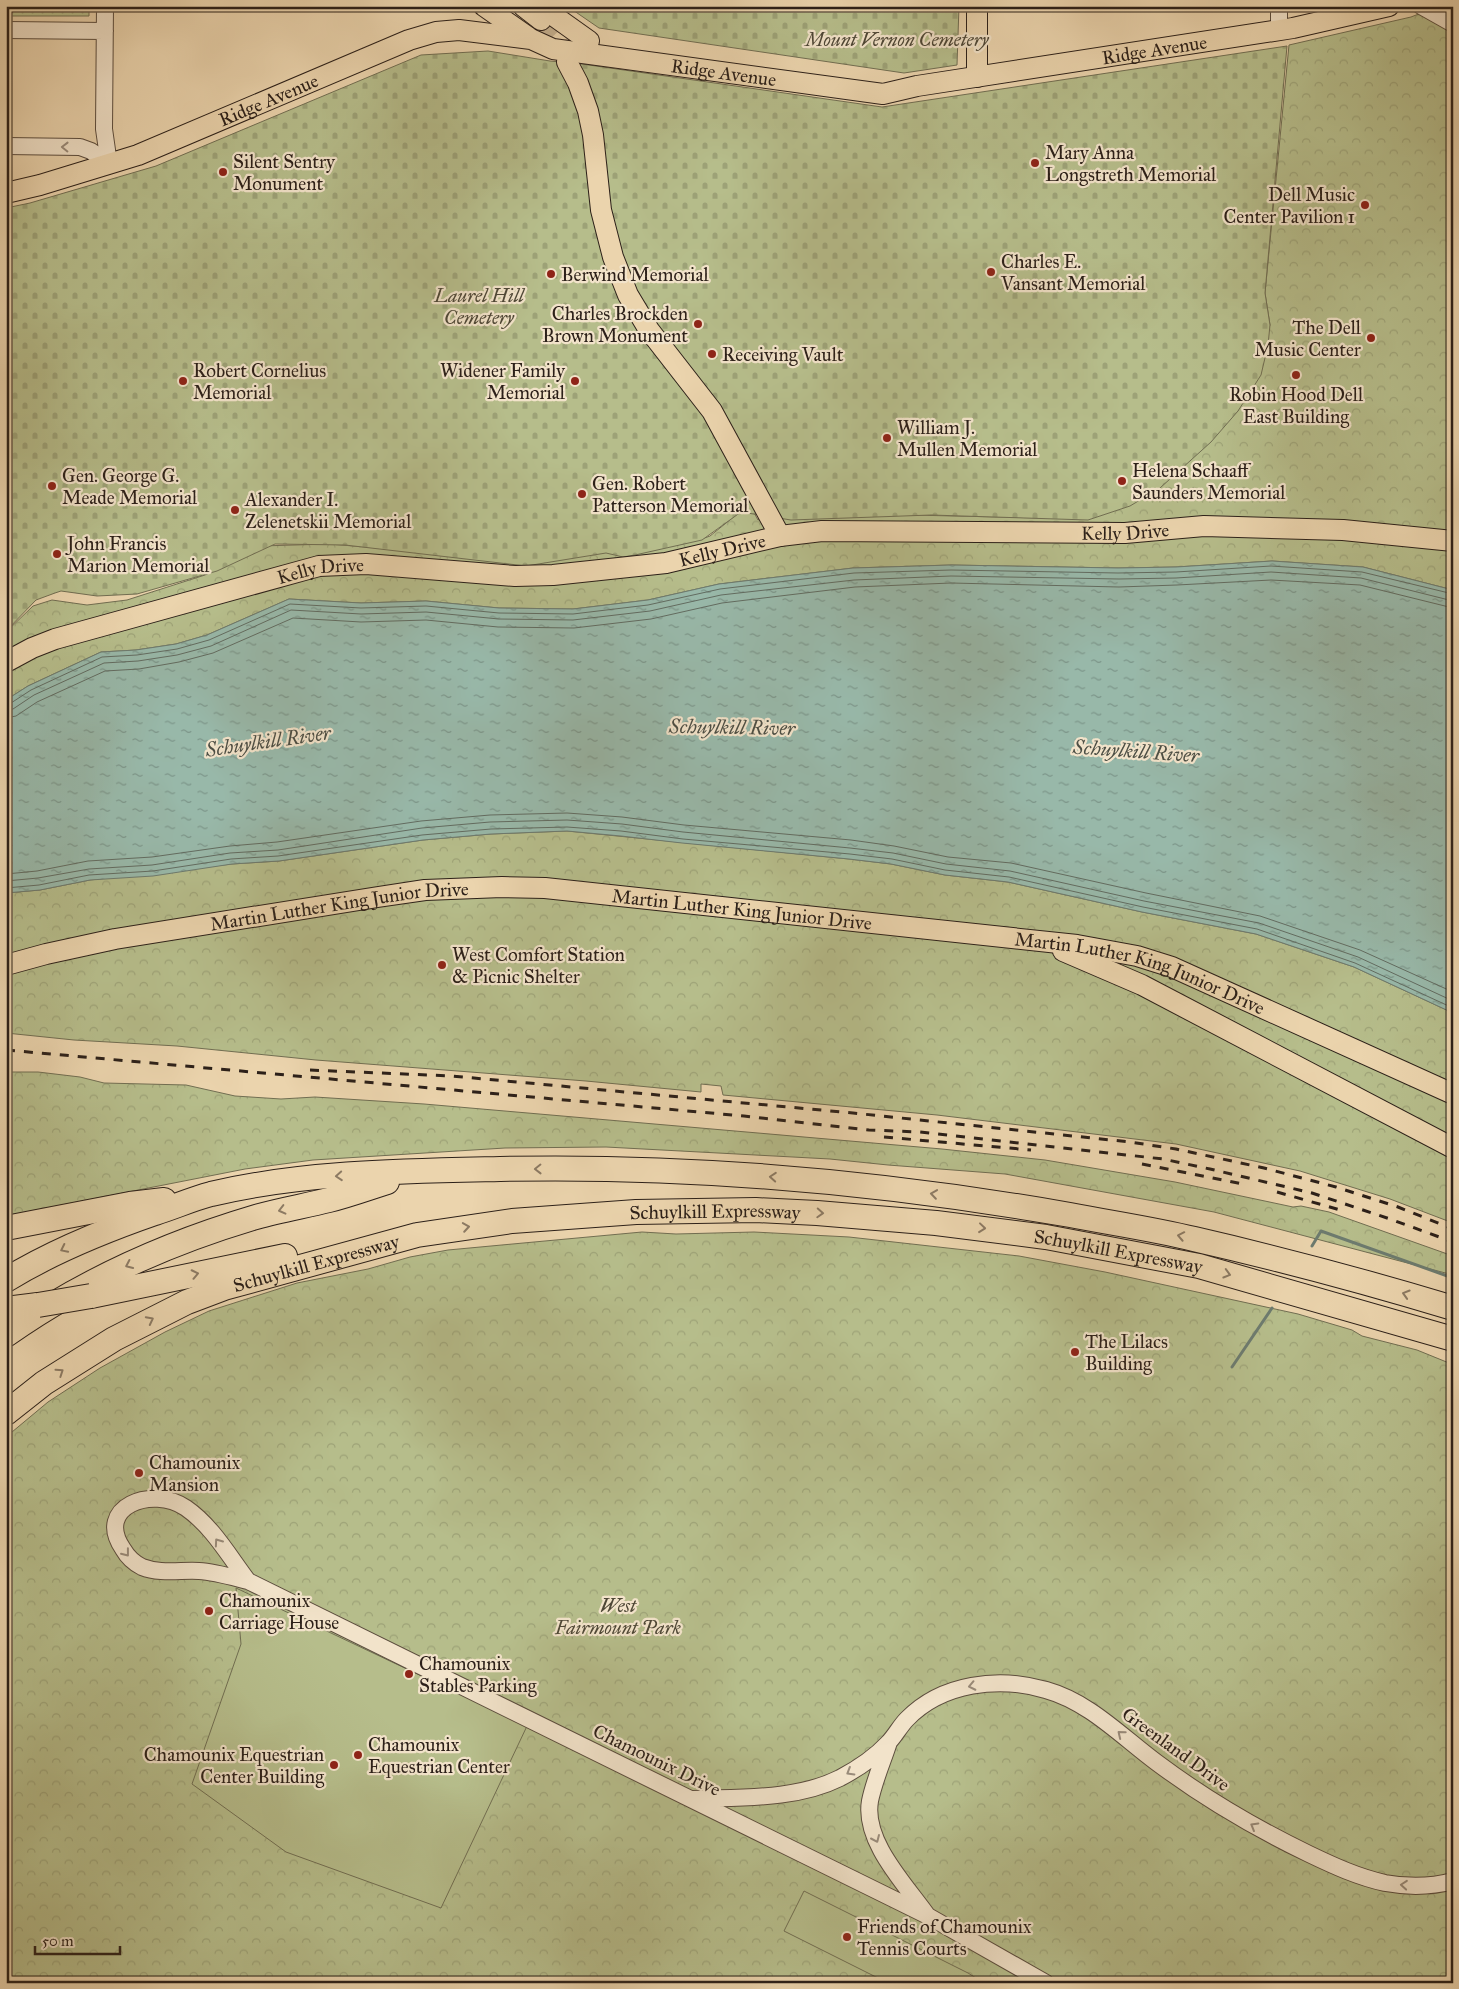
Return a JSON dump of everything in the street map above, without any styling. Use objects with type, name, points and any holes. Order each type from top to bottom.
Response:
[{"type":"highway","name":"Schuylkill Expressway","points":[[6,1280],[92,1235],[210,1194],[306,1179],[422,1171],[547,1168],[649,1170],[775,1177],[922,1192],[1029,1208],[1191,1238],[1293,1262],[1453,1308]]},
{"type":"highway","points":[[6,1335],[42,1311],[102,1278],[194,1238],[258,1216],[330,1200],[422,1171]]},
{"type":"highway","points":[[6,1228],[130,1204],[210,1194]]},
{"type":"highway","name":"Schuylkill Expressway","points":[[11,1410],[78,1360],[150,1319],[187,1302],[264,1277],[417,1235],[520,1220],[645,1211],[756,1210],[817,1213],[926,1222],[1046,1237],[1199,1266],[1453,1338]]},
{"type":"highway","points":[[6,1309],[91,1296],[282,1256],[417,1235]]},
{"type":"main road","points":[[466,30],[474,20],[474,6]]},
{"type":"main road","points":[[484,6],[531,39]]},
{"type":"main road","points":[[511,6],[533,13],[589,41]]},
{"type":"main road","points":[[977,6],[977,77]]},
{"type":"main road","name":"Ridge Avenue","points":[[531,39],[553,49],[864,93],[884,94],[917,86],[1279,30],[1389,6]]},
{"type":"main road","name":"Ridge Avenue","points":[[6,193],[40,185],[138,155],[409,40],[444,30],[466,30],[531,39],[553,36],[917,86]]},
{"type":"main road","points":[[571,63],[592,99],[599,126],[608,209],[609,239],[617,268],[634,307],[659,343],[712,411],[780,536]]},
{"type":"main road","name":"Kelly Drive","points":[[6,662],[55,638],[319,566],[366,564],[515,576],[553,575],[666,563],[780,536],[822,531],[1125,533],[1204,526],[1343,530],[1453,541]]},
{"type":"main road","name":"Martin Luther King Junior Drive","points":[[6,965],[115,939],[425,890],[502,886],[545,888],[1038,941],[1103,949],[1137,956],[1205,981],[1453,1094]]},
{"type":"main road","points":[[1038,941],[1142,985],[1453,1148]]},
{"type":"main road","points":[[1137,956],[1135,976],[1142,985]]},
{"type":"street","points":[[105,6],[104,129],[109,164]]},
{"type":"street","points":[[1279,6],[1279,30]]},
{"type":"street","points":[[1421,6],[1453,24]]},
{"type":"street","points":[[6,30],[105,31]]},
{"type":"street","points":[[6,146],[80,148],[91,152],[109,164]]},
{"type":"street","name":"Chamounix Drive","points":[[248,1581],[207,1527],[194,1514],[176,1502],[146,1498],[127,1506],[121,1512],[116,1528],[120,1545],[133,1561],[141,1566],[160,1571],[213,1572],[248,1581],[928,1916],[1046,1983]]},
{"type":"street","name":"Greenland Drive","points":[[690,1799],[778,1794],[826,1784],[862,1764],[889,1742],[906,1720],[927,1703],[955,1690],[970,1686],[1013,1683],[1045,1689],[1074,1701],[1218,1805],[1284,1842],[1336,1867],[1370,1879],[1401,1885],[1418,1886],[1453,1881]]},
{"type":"street","name":"Greenland Drive","points":[[889,1742],[870,1802],[872,1830],[885,1857],[928,1916]]},
{"type":"green space","points":[[6,6],[89,6],[89,16],[6,16]]},
{"type":"green space","name":"Mount Vernon Cemetery","points":[[567,6],[959,6],[957,65],[904,73],[599,28]]},
{"type":"green space","points":[[1439,6],[1453,6],[1453,590],[1363,567],[1272,561],[1176,567],[1118,568],[951,565],[853,568],[719,584],[648,600],[573,609],[499,608],[426,601],[361,603],[289,599],[207,635],[176,644],[136,650],[101,652],[28,686],[6,700],[6,632],[33,606],[52,600],[87,605],[127,600],[205,575],[260,546],[329,544],[428,552],[702,539],[710,536],[736,515],[745,496],[758,520],[780,508],[911,515],[1043,518],[1160,488],[1238,411],[1270,325],[1265,293],[1289,45],[1411,17]]},
{"type":"green space","name":"Laurel Hill Cemetery","points":[[1287,46],[1265,293],[1270,325],[1268,345],[1261,375],[1238,411],[1211,442],[1160,488],[1130,506],[1088,520],[931,515],[791,520],[741,512],[702,540],[623,557],[606,553],[526,566],[345,545],[275,544],[217,571],[137,594],[97,596],[61,591],[36,600],[6,631],[6,208],[30,203],[156,166],[421,55],[488,51],[882,107]]},
{"type":"green space","points":[[567,831],[849,859],[891,864],[945,875],[1008,882],[1142,912],[1256,934],[1354,967],[1453,1013],[1453,1223],[1390,1199],[1300,1171],[1176,1144],[937,1115],[723,1095],[721,1086],[701,1084],[701,1092],[316,1060],[177,1046],[74,1040],[6,1033],[6,893],[40,890],[90,880],[232,864],[279,861],[423,840],[491,834]]},
{"type":"green space","points":[[6,1072],[38,1072],[80,1077],[104,1083],[186,1085],[235,1096],[281,1099],[315,1097],[424,1104],[942,1149],[1045,1160],[1175,1182],[1293,1207],[1301,1206],[1329,1212],[1453,1256],[1453,1275],[1214,1212],[1005,1174],[830,1159],[606,1147],[505,1148],[313,1160],[245,1169],[6,1216]]},
{"type":"green space","name":"West Fairmount Park","points":[[642,1232],[676,1234],[754,1232],[849,1237],[1019,1256],[1105,1272],[1298,1314],[1352,1330],[1362,1336],[1417,1350],[1449,1363],[1452,1367],[1451,1382],[1453,1383],[1453,1983],[6,1983],[6,1437],[48,1402],[100,1368],[165,1332],[209,1311],[297,1283],[448,1250]]},
{"type":"green space","name":"Chamounix Equestrian Center","points":[[236,1588],[527,1726],[441,1908],[286,1852],[192,1784],[241,1644]]},
{"type":"green space","name":"Friends of Chamounix Tennis Courts","points":[[804,1891],[968,1973],[984,1983],[888,1983],[784,1931]]},
{"type":"water","name":"Schuylkill River","points":[[1272,561],[1363,567],[1453,590],[1453,1013],[1354,967],[1256,934],[1142,912],[1008,882],[945,875],[891,864],[849,859],[567,831],[491,834],[423,840],[279,861],[232,864],[153,876],[90,880],[40,890],[6,893],[6,700],[28,686],[101,652],[136,650],[176,644],[207,635],[289,599],[361,603],[426,601],[499,608],[573,609],[648,600],[719,584],[853,568],[951,565],[1118,568],[1176,567]]},
{"type":"waterway","points":[[1312,1246],[1321,1231],[1453,1278]]},
{"type":"waterway","points":[[1232,1367],[1272,1308]]},
{"type":"tunnel","points":[[541,20],[559,39],[574,61]]},
{"type":"railway","points":[[6,1050],[744,1116],[869,1130],[920,1132],[1163,1159],[1312,1193],[1453,1242]]},
{"type":"railway","points":[[310,1070],[452,1076],[853,1113],[1130,1142],[1176,1149],[1264,1168],[1336,1187],[1398,1207],[1453,1229]]},
{"type":"railway","points":[[884,1137],[1031,1150]]},
{"type":"railway","points":[[1142,1164],[1243,1184]]},
{"type":"railway","points":[[1277,1192],[1344,1211]]},
{"type":"place","name":"Mary Anna Longstreth Memorial","points":[[1035,163]]},
{"type":"place","name":"Silent Sentry Monument","points":[[223,172]]},
{"type":"place","name":"Dell Music Center Pavilion 1","points":[[1365,205]]},
{"type":"place","name":"Charles E. Vansant Memorial","points":[[991,272]]},
{"type":"place","name":"Berwind Memorial","points":[[551,274]]},
{"type":"place","name":"Charles Brockden Brown Monument","points":[[698,324]]},
{"type":"place","name":"The Dell Music Center","points":[[1371,338]]},
{"type":"place","name":"Receiving Vault","points":[[712,354]]},
{"type":"place","name":"Robin Hood Dell East Building","points":[[1296,375]]},
{"type":"place","name":"Robert Cornelius Memorial","points":[[183,381]]},
{"type":"place","name":"Widener Family Memorial","points":[[575,381]]},
{"type":"place","name":"William J. Mullen Memorial","points":[[887,438]]},
{"type":"place","name":"Helena Schaaff Saunders Memorial","points":[[1122,481]]},
{"type":"place","name":"Gen. George G. Meade Memorial","points":[[52,486]]},
{"type":"place","name":"Gen. Robert Patterson Memorial","points":[[582,494]]},
{"type":"place","name":"Alexander I. Zelenetskii Memorial","points":[[235,510]]},
{"type":"place","name":"John Francis Marion Memorial","points":[[57,554]]},
{"type":"place","name":"West Comfort Station & Picnic Shelter","points":[[442,965]]},
{"type":"place","name":"The Lilacs Building","points":[[1075,1352]]},
{"type":"place","name":"Chamounix Mansion","points":[[139,1473]]},
{"type":"place","name":"Chamounix Carriage House","points":[[209,1611]]},
{"type":"place","name":"Chamounix Stables Parking","points":[[409,1674]]},
{"type":"place","name":"Chamounix Equestrian Center","points":[[358,1755]]},
{"type":"place","name":"Chamounix Equestrian Center Building","points":[[334,1765]]},
{"type":"place","name":"Friends of Chamounix Tennis Courts","points":[[847,1937]]}]
